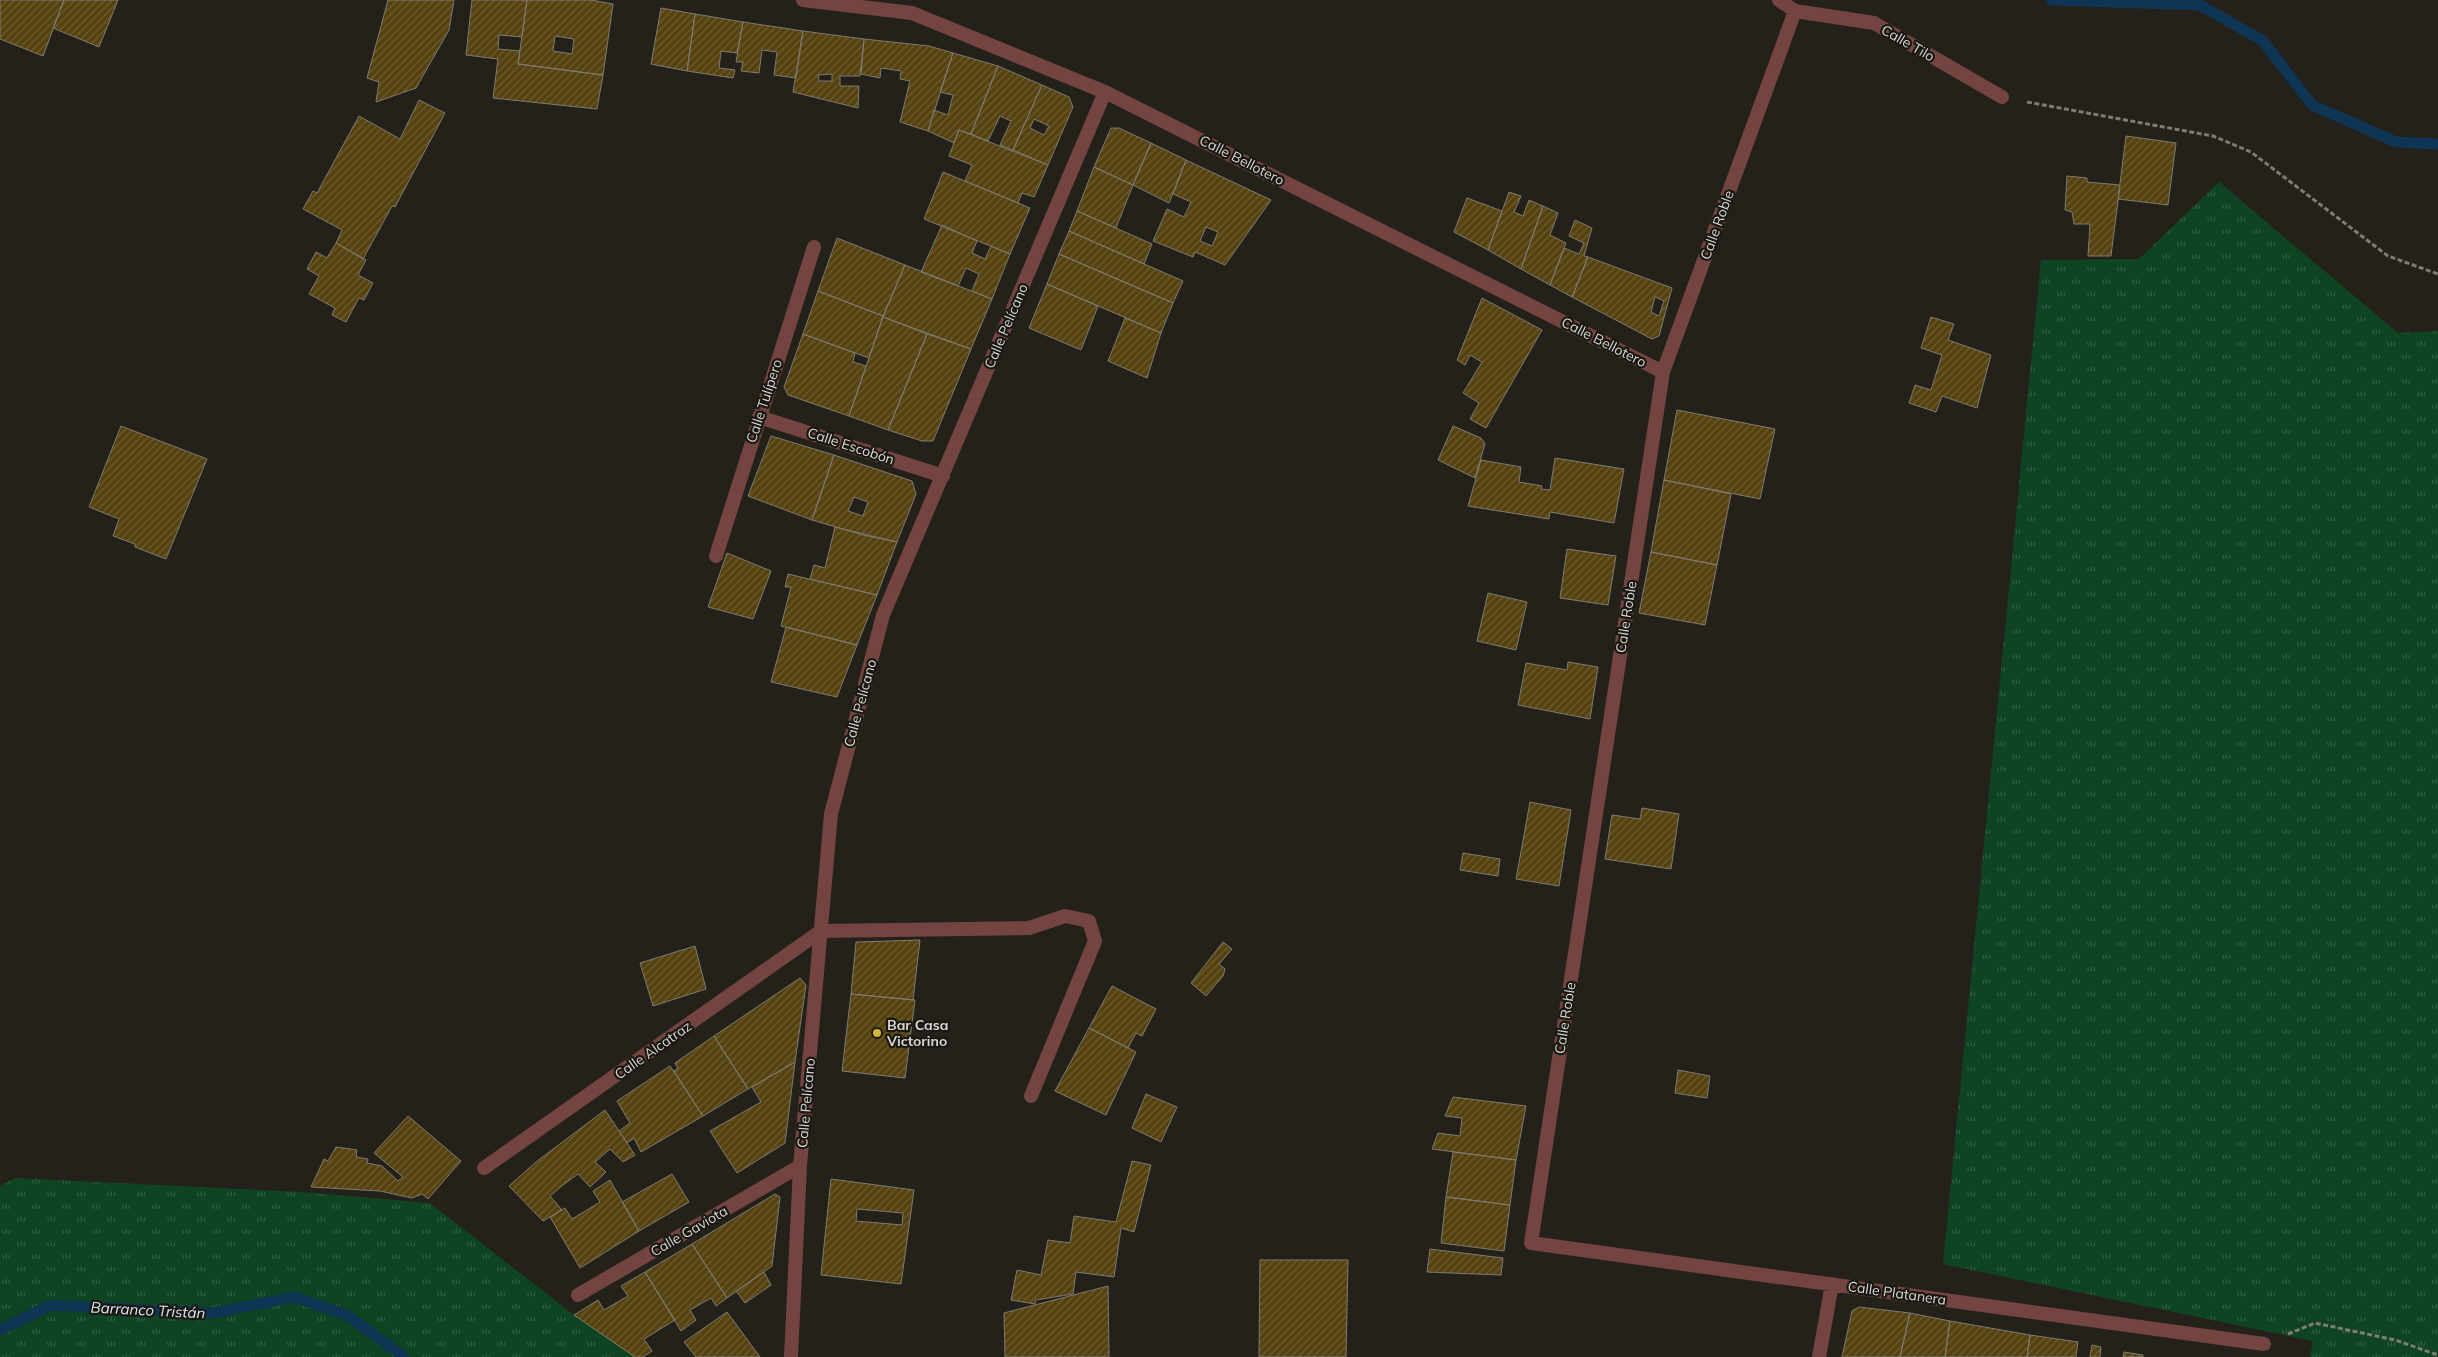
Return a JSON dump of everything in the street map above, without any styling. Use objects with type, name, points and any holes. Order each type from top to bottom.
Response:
[{"type":"street","name":"Calle Bellotero","points":[[803,0],[912,13],[1105,92],[1663,372]]},
{"type":"street","name":"Calle Tilo","points":[[1779,0],[1795,11],[1874,23],[2002,97]]},
{"type":"street","name":"Calle Roble","points":[[1531,1243],[1663,372],[1795,11]]},
{"type":"street","name":"Calle Pelícano","points":[[791,1357],[800,1166],[831,814],[883,615],[1105,92]]},
{"type":"street","name":"Calle Tulípero","points":[[716,556],[814,247]]},
{"type":"street","name":"Calle Escobón","points":[[759,417],[943,476]]},
{"type":"street","points":[[821,932],[1029,928],[1065,916],[1089,921],[1095,941],[1031,1096]]},
{"type":"street","name":"Calle Alcatraz","points":[[484,1168],[821,932]]},
{"type":"street","name":"Calle Gaviota","points":[[578,1295],[800,1166]]},
{"type":"street","name":"Calle Platanera","points":[[1531,1243],[2264,1344]]},
{"type":"street","points":[[1819,1357],[1832,1284]]},
{"type":"path","points":[[2002,97],[2213,136],[2251,152],[2388,256],[2438,274]]},
{"type":"path","points":[[2264,1344],[2315,1323],[2395,1340],[2438,1355]]},
{"type":"green space","points":[[2219,182],[2398,333],[2438,331],[2438,1357],[2310,1357],[2313,1341],[1943,1264],[2041,260],[2139,259]]},
{"type":"green space","points":[[15,1178],[302,1192],[430,1203],[574,1315],[635,1357],[0,1357],[0,1186]]},
{"type":"building","points":[[0,0],[64,0],[43,56],[0,39]]},
{"type":"building","points":[[64,0],[118,0],[99,47],[53,28]]},
{"type":"building","points":[[388,0],[454,0],[449,30],[416,88],[376,102],[379,82],[367,78]]},
{"type":"building","points":[[472,0],[527,0],[522,37],[499,35],[498,49],[520,51],[518,64],[603,75],[597,109],[493,98],[498,59],[466,55]]},
{"type":"building","points":[[527,0],[591,0],[613,4],[603,75],[518,64]],"holes":[[[555,36],[574,39],[572,54],[553,51]]]},
{"type":"building","points":[[661,8],[695,14],[687,71],[651,64]]},
{"type":"building","points":[[695,14],[743,22],[737,53],[721,51],[719,68],[735,70],[733,78],[687,71]]},
{"type":"building","points":[[743,22],[803,31],[796,78],[774,75],[777,52],[762,50],[759,73],[741,71],[743,62],[736,62]]},
{"type":"building","points":[[803,31],[864,39],[860,76],[840,76],[840,86],[859,86],[858,108],[793,92]],"holes":[[[832,74],[832,81],[819,81],[818,75]]]},
{"type":"building","points":[[864,39],[929,46],[953,53],[928,131],[900,122],[910,81],[900,79],[901,71],[881,68],[880,78],[861,74]]},
{"type":"building","points":[[953,53],[998,66],[971,134],[959,130],[954,143],[928,131],[934,110],[948,115],[953,95],[940,92]]},
{"type":"building","points":[[998,66],[1042,85],[1013,150],[1000,145],[1011,121],[1000,116],[988,141],[971,134]]},
{"type":"building","points":[[1042,85],[1069,97],[1073,107],[1048,165],[1013,150]],"holes":[[[1034,119],[1049,126],[1044,135],[1030,128]]]},
{"type":"building","points":[[419,100],[445,113],[395,207],[392,206],[363,259],[336,243],[342,230],[303,209],[313,191],[317,193],[359,116],[400,139]]},
{"type":"building","points":[[1111,128],[1119,128],[1151,143],[1133,185],[1094,167]]},
{"type":"building","points":[[959,130],[1048,165],[1034,197],[1022,193],[1018,203],[965,181],[972,165],[949,156]]},
{"type":"building","points":[[2126,136],[2176,143],[2168,205],[2118,199]]},
{"type":"building","points":[[1151,143],[1186,160],[1169,203],[1133,185]]},
{"type":"building","points":[[1186,160],[1271,200],[1225,265],[1195,252],[1193,257],[1153,241],[1167,209],[1184,217],[1191,202],[1173,194]],"holes":[[[1206,227],[1218,232],[1212,246],[1200,241]]]},
{"type":"building","points":[[1094,167],[1133,185],[1116,228],[1077,211]]},
{"type":"building","points":[[943,172],[1030,208],[1010,254],[924,219]]},
{"type":"building","points":[[2067,176],[2087,178],[2087,182],[2120,185],[2111,256],[2088,256],[2090,224],[2074,224],[2072,212],[2065,210]]},
{"type":"building","points":[[1509,192],[1521,196],[1514,212],[1523,216],[1529,200],[1543,206],[1521,269],[1488,250]]},
{"type":"building","points":[[1467,198],[1502,211],[1488,250],[1454,232]]},
{"type":"building","points":[[1543,206],[1558,213],[1550,235],[1566,243],[1550,285],[1521,269]]},
{"type":"building","points":[[1077,211],[1152,244],[1144,264],[1069,231]]},
{"type":"building","points":[[1575,220],[1592,228],[1584,256],[1588,257],[1572,297],[1550,285],[1564,248],[1579,254],[1584,243],[1569,236]]},
{"type":"building","points":[[942,225],[977,241],[972,253],[985,259],[991,246],[1010,254],[992,299],[972,291],[979,274],[966,268],[958,286],[921,272]]},
{"type":"building","points":[[1069,231],[1183,281],[1173,303],[1059,254]]},
{"type":"building","points":[[837,238],[905,265],[883,316],[818,291]]},
{"type":"building","points":[[336,243],[366,260],[358,275],[373,283],[364,300],[359,298],[346,322],[332,315],[335,308],[309,294],[319,276],[307,269],[316,252],[327,258]]},
{"type":"building","points":[[1059,254],[1173,303],[1161,333],[1047,284]]},
{"type":"building","points":[[1588,257],[1672,288],[1659,336],[1652,339],[1572,297]],"holes":[[[1655,297],[1664,301],[1659,316],[1651,312]]]},
{"type":"building","points":[[905,265],[992,299],[971,349],[883,317]]},
{"type":"building","points":[[1047,284],[1098,306],[1081,350],[1029,328]]},
{"type":"building","points":[[818,291],[883,316],[869,358],[803,334]]},
{"type":"building","points":[[1482,298],[1542,330],[1486,428],[1470,419],[1479,403],[1463,393],[1482,362],[1470,355],[1465,365],[1457,360]]},
{"type":"building","points":[[883,317],[927,334],[888,430],[849,416]]},
{"type":"building","points":[[1931,317],[1954,324],[1948,340],[1991,355],[1977,408],[1942,396],[1936,412],[1909,403],[1915,385],[1931,390],[1942,355],[1921,348]]},
{"type":"building","points":[[1125,318],[1161,333],[1147,378],[1108,361]]},
{"type":"building","points":[[803,334],[855,353],[853,362],[866,366],[849,416],[788,395],[784,387]]},
{"type":"building","points":[[927,334],[971,349],[933,441],[922,441],[888,430]]},
{"type":"building","points":[[1677,410],[1775,429],[1760,499],[1664,480]]},
{"type":"building","points":[[121,426],[207,459],[166,559],[113,536],[119,519],[89,507]]},
{"type":"building","points":[[1453,426],[1481,438],[1485,444],[1475,478],[1438,460]]},
{"type":"building","points":[[771,436],[834,455],[812,520],[748,496]]},
{"type":"building","points":[[834,455],[912,481],[916,494],[897,542],[863,535],[812,520]],"holes":[[[854,497],[868,502],[863,516],[848,511]]]},
{"type":"building","points":[[1555,458],[1624,469],[1614,523],[1550,512],[1549,519],[1468,506],[1481,460],[1521,467],[1519,482],[1542,486],[1541,489],[1550,490]]},
{"type":"building","points":[[1664,480],[1731,494],[1717,565],[1651,552]]},
{"type":"building","points":[[835,527],[897,542],[877,595],[810,579],[814,565],[825,568]]},
{"type":"building","points":[[1567,549],[1616,556],[1608,605],[1560,598]]},
{"type":"building","points":[[1651,552],[1717,565],[1705,625],[1639,613]]},
{"type":"building","points":[[727,553],[771,571],[753,619],[708,607]]},
{"type":"building","points":[[788,574],[877,595],[857,645],[781,626],[791,587],[785,587]]},
{"type":"building","points":[[1488,593],[1527,602],[1516,650],[1477,641]]},
{"type":"building","points":[[786,627],[857,645],[837,697],[771,682]]},
{"type":"building","points":[[1568,662],[1598,667],[1590,719],[1518,705],[1526,663],[1567,670]]},
{"type":"building","points":[[1530,802],[1571,810],[1559,886],[1516,879]]},
{"type":"building","points":[[1642,808],[1679,814],[1671,869],[1605,859],[1612,815],[1640,819]]},
{"type":"building","points":[[1463,853],[1500,859],[1498,876],[1460,870]]},
{"type":"building","points":[[920,940],[913,1000],[851,994],[856,942]]},
{"type":"building","points":[[1223,942],[1232,949],[1219,964],[1225,969],[1223,976],[1206,996],[1191,983]]},
{"type":"building","points":[[695,946],[706,989],[653,1006],[640,963]]},
{"type":"building","points":[[800,978],[806,985],[795,1062],[748,1089],[714,1036]]},
{"type":"building","points":[[1112,986],[1156,1009],[1142,1036],[1136,1033],[1128,1048],[1089,1028]]},
{"type":"building","points":[[851,994],[915,1000],[905,1078],[842,1071]]},
{"type":"building","points":[[1089,1028],[1136,1052],[1106,1115],[1055,1091]]},
{"type":"building","points":[[714,1036],[748,1089],[703,1116],[674,1071],[678,1068],[675,1063]]},
{"type":"building","points":[[795,1062],[785,1143],[737,1173],[710,1131],[761,1102],[752,1087]]},
{"type":"building","points":[[670,1066],[703,1116],[641,1152],[634,1138],[627,1143],[619,1131],[630,1123],[617,1101]]},
{"type":"building","points":[[1678,1070],[1710,1076],[1707,1098],[1675,1093]]},
{"type":"building","points":[[1146,1094],[1177,1107],[1161,1142],[1132,1128]]},
{"type":"building","points":[[1453,1097],[1526,1106],[1516,1160],[1432,1149],[1438,1133],[1460,1136],[1462,1118],[1445,1116]]},
{"type":"building","points":[[605,1110],[635,1155],[623,1162],[610,1149],[595,1162],[606,1172],[590,1187],[578,1174],[563,1185],[550,1196],[562,1210],[543,1221],[509,1186],[536,1162]]},
{"type":"building","points":[[408,1116],[461,1161],[428,1199],[422,1194],[412,1198],[380,1191],[311,1187],[324,1159],[328,1161],[336,1147],[357,1150],[356,1157],[368,1159],[367,1163],[382,1166],[398,1181],[403,1177],[374,1153]]},
{"type":"building","points":[[1453,1152],[1516,1160],[1510,1205],[1446,1197]]},
{"type":"building","points":[[1132,1161],[1151,1165],[1134,1232],[1121,1228],[1114,1277],[1076,1272],[1073,1294],[1036,1300],[1035,1304],[1011,1300],[1017,1270],[1041,1275],[1048,1240],[1070,1243],[1074,1216],[1116,1222]]},
{"type":"building","points":[[672,1174],[689,1202],[639,1231],[622,1202]]},
{"type":"building","points":[[831,1179],[914,1190],[901,1284],[821,1275]],"holes":[[[857,1209],[903,1213],[902,1225],[856,1221]]]},
{"type":"building","points":[[610,1180],[639,1231],[580,1268],[550,1217],[565,1208],[572,1219],[600,1202],[593,1191]]},
{"type":"building","points":[[775,1194],[780,1197],[772,1266],[727,1298],[692,1244]]},
{"type":"building","points":[[1446,1197],[1510,1205],[1504,1251],[1441,1243]]},
{"type":"building","points":[[692,1244],[727,1298],[716,1306],[711,1298],[690,1310],[696,1320],[681,1331],[645,1272]]},
{"type":"building","points":[[1430,1249],[1503,1258],[1501,1275],[1427,1272]]},
{"type":"building","points":[[1260,1260],[1348,1260],[1346,1357],[1259,1357]]},
{"type":"building","points":[[645,1272],[675,1320],[644,1339],[652,1351],[643,1357],[635,1357],[574,1315],[598,1300],[604,1310],[628,1296],[621,1286]]},
{"type":"building","points":[[764,1272],[771,1285],[745,1303],[736,1291]]},
{"type":"building","points":[[1108,1286],[1109,1357],[1005,1357],[1004,1313]]},
{"type":"building","points":[[1859,1307],[1910,1313],[1900,1357],[1842,1357],[1852,1311]]},
{"type":"building","points":[[727,1312],[760,1357],[696,1357],[684,1342]]},
{"type":"building","points":[[1910,1313],[1950,1321],[1945,1357],[1900,1357]]},
{"type":"building","points":[[1950,1321],[2030,1335],[2027,1357],[1945,1357]]},
{"type":"building","points":[[2030,1335],[2078,1342],[2076,1357],[2027,1357]]},
{"type":"building","points":[[2092,1345],[2101,1347],[2100,1357],[2090,1357]]},
{"type":"building","points":[[2124,1352],[2143,1355],[2143,1357],[2123,1357]]},
{"type":"waterway","points":[[2052,0],[2200,5],[2263,41],[2312,105],[2396,142],[2438,144]]},
{"type":"waterway","name":"Barranco Tristán","points":[[0,1330],[51,1305],[213,1313],[294,1297],[347,1315],[404,1357]]},
{"type":"place","name":"Bar Casa Victorino","points":[[877,1033]]}]
